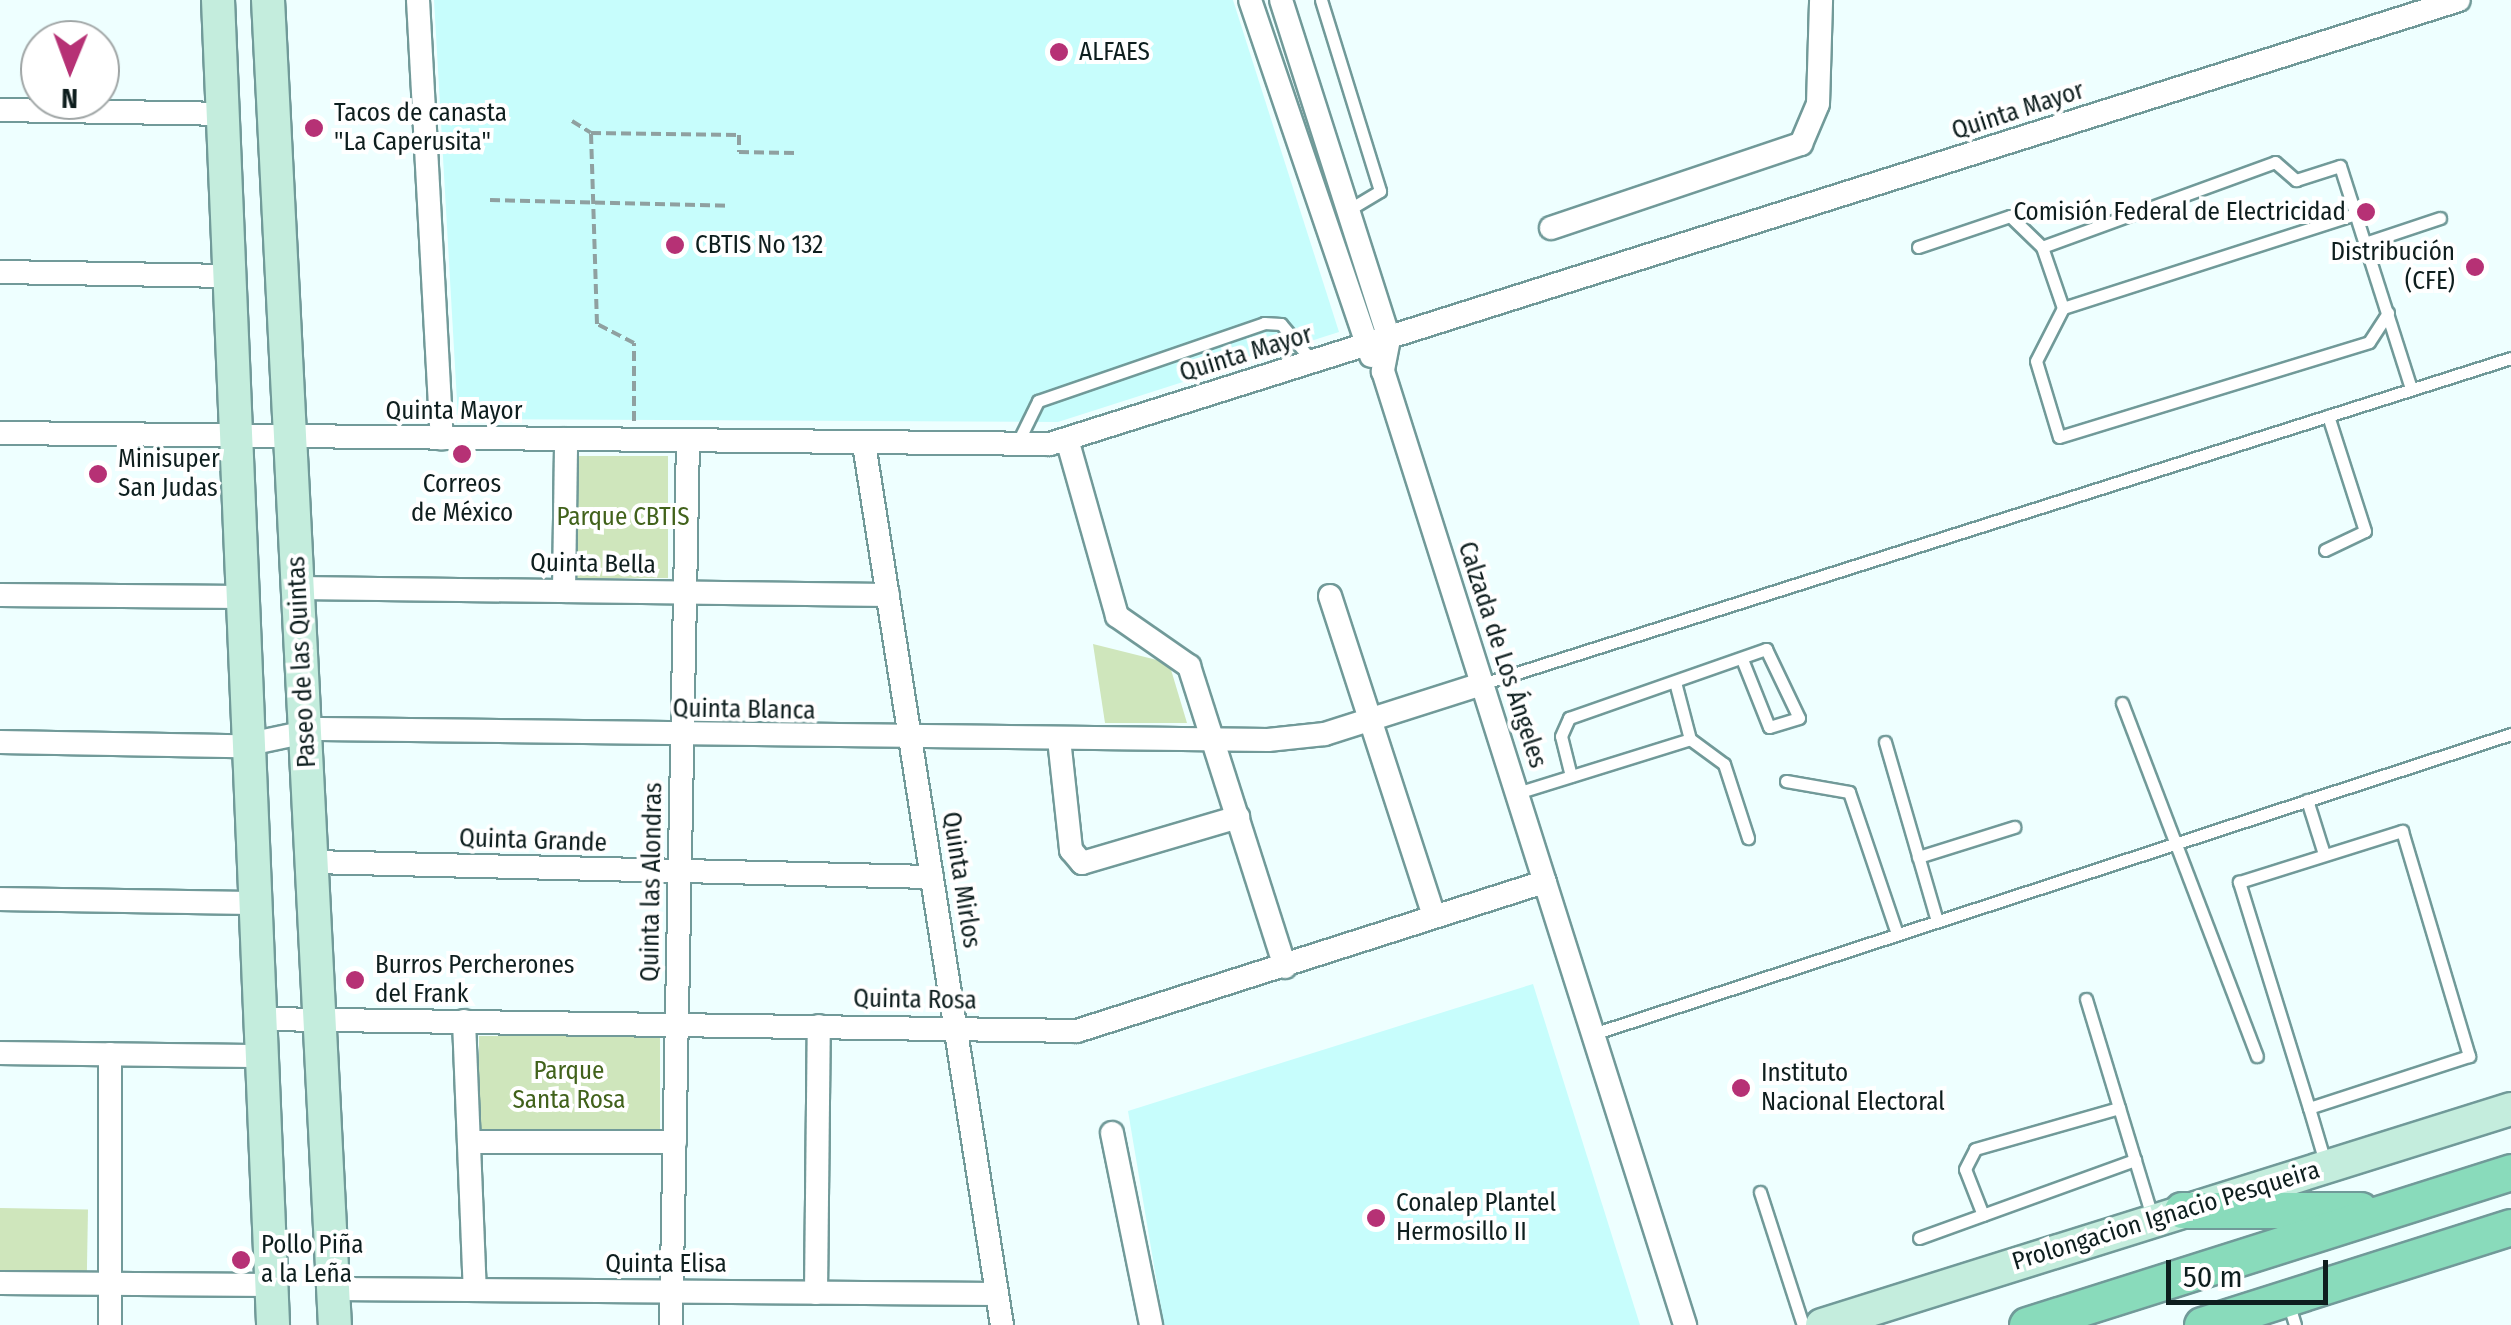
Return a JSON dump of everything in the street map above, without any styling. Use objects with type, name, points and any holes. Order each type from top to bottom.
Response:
[{"type":"main road","points":[[218,0],[273,1325]]},
{"type":"main road","name":"Paseo de las Quintas","points":[[268,0],[335,1325]]},
{"type":"main road","name":"Prolongacion Ignacio Pesqueira","points":[[1822,1325],[2511,1109]]},
{"type":"main road","points":[[2027,1325],[2511,1172]]},
{"type":"main road","points":[[2168,1215],[2396,1210]]},
{"type":"main road","points":[[2202,1325],[2291,1312],[2511,1226]]},
{"type":"street","points":[[418,0],[442,438]]},
{"type":"street","points":[[1250,0],[1363,347],[1383,370]]},
{"type":"street","name":"Calzada de Los Ángeles","points":[[1281,0],[1389,340],[1383,370],[1685,1325]]},
{"type":"street","points":[[1551,228],[1800,144],[1818,104],[1821,0]]},
{"type":"street","name":"Quinta Mayor","points":[[0,433],[1016,446],[1068,438],[2459,0]]},
{"type":"street","points":[[0,110],[223,114]]},
{"type":"street","points":[[0,272],[230,276]]},
{"type":"street","points":[[1068,438],[1117,616],[1183,658],[1216,740],[1285,966]]},
{"type":"street","points":[[564,591],[566,439]]},
{"type":"street","name":"Quinta las Alondras","points":[[671,1325],[688,441]]},
{"type":"street","name":"Quinta Mirlos","points":[[864,444],[1002,1325]]},
{"type":"street","name":"Quinta Bella","points":[[298,588],[888,595]]},
{"type":"street","points":[[0,595],[243,598]]},
{"type":"street","points":[[1330,596],[1434,916]]},
{"type":"street","name":"Quinta Blanca","points":[[0,742],[249,745],[305,732],[1216,740],[1325,734],[1482,684]]},
{"type":"street","points":[[1059,739],[1071,850],[1082,863],[1238,817]]},
{"type":"street","name":"Quinta Grande","points":[[312,862],[932,877]]},
{"type":"street","name":"Quinta Rosa","points":[[260,1018],[1094,1028],[1545,882]]},
{"type":"street","points":[[0,899],[256,903]]},
{"type":"street","points":[[464,1022],[475,1290]]},
{"type":"street","points":[[816,1293],[819,1026]]},
{"type":"street","points":[[0,1053],[262,1056]]},
{"type":"street","points":[[110,1054],[110,1325]]},
{"type":"street","points":[[1112,1133],[1151,1325]]},
{"type":"street","points":[[469,1142],[675,1142]]},
{"type":"street","points":[[0,1284],[272,1285]]},
{"type":"street","name":"Quinta Elisa","points":[[333,1289],[997,1294]]},
{"type":"lane","points":[[1321,0],[1380,191],[1348,210]]},
{"type":"lane","points":[[2042,248],[2274,162],[2296,180],[2340,166],[2412,389]]},
{"type":"lane","points":[[2356,214],[2063,308],[2036,361],[2059,437],[2370,342],[2388,314]]},
{"type":"lane","points":[[1918,247],[2010,216],[2042,248],[2063,308]]},
{"type":"lane","points":[[2365,244],[2440,218]]},
{"type":"lane","points":[[1016,446],[1038,402],[1264,323],[1282,324],[1313,362]]},
{"type":"lane","points":[[1482,684],[2511,358]]},
{"type":"lane","points":[[2326,550],[2365,531],[2328,416]]},
{"type":"lane","points":[[1572,776],[1561,736],[1569,718],[1742,659],[1772,650],[1799,718],[1769,727],[1742,659]]},
{"type":"lane","points":[[1676,682],[1690,739],[1724,764],[1748,838]]},
{"type":"lane","points":[[2122,703],[2257,1056]]},
{"type":"lane","points":[[1593,1034],[2511,734]]},
{"type":"lane","points":[[1516,793],[1690,739]]},
{"type":"lane","points":[[1885,742],[1937,921]]},
{"type":"lane","points":[[1786,781],[1849,792],[1897,934]]},
{"type":"lane","points":[[2306,800],[2324,854]]},
{"type":"lane","points":[[1918,857],[2014,827]]},
{"type":"lane","points":[[2309,1108],[2469,1056],[2402,831],[2239,882],[2309,1108],[2327,1166]]},
{"type":"lane","points":[[2086,999],[2135,1160],[2168,1215]]},
{"type":"lane","points":[[1982,1215],[1966,1169],[1974,1149],[2119,1108]]},
{"type":"lane","points":[[1919,1238],[2135,1160]]},
{"type":"lane","points":[[1760,1192],[1803,1325]]},
{"type":"path","points":[[572,121],[591,133],[739,136],[739,152],[796,152]]},
{"type":"path","points":[[591,133],[597,324],[634,343],[634,440]]},
{"type":"path","points":[[490,200],[730,206]]},
{"type":"shaded area","points":[[434,0],[1233,0],[1339,332],[1058,422],[458,419]]},
{"type":"shaded area","name":"Conalep Plantel Hermosillo II","points":[[1533,984],[1640,1325],[1164,1325],[1128,1111]]},
{"type":"green space","name":"Parque CBTIS","points":[[577,456],[668,456],[668,578],[577,578]]},
{"type":"green space","points":[[1093,644],[1169,663],[1187,723],[1105,723]]},
{"type":"green space","name":"Parque Santa Rosa","points":[[479,1036],[660,1036],[660,1135],[479,1135]]},
{"type":"green space","points":[[0,1208],[88,1210],[87,1272],[0,1270]]},
{"type":"place","name":"ALFAES","points":[[1059,52]]},
{"type":"place","name":"Tacos de canasta \"La Caperusita\"","points":[[314,128]]},
{"type":"place","name":"Comisión Federal de Electricidad","points":[[2366,212]]},
{"type":"place","name":"CBTIS No 132","points":[[675,245]]},
{"type":"place","name":"Distribución (CFE)","points":[[2475,267]]},
{"type":"place","name":"Correos de México","points":[[462,454]]},
{"type":"place","name":"Minisuper San Judas","points":[[98,474]]},
{"type":"place","name":"Burros Percherones del Frank","points":[[355,980]]},
{"type":"place","name":"Instituto Nacional Electoral","points":[[1741,1088]]},
{"type":"place","name":"Conalep Plantel Hermosillo II","points":[[1376,1218]]},
{"type":"place","name":"Pollo Piña a la Leña","points":[[241,1260]]}]
